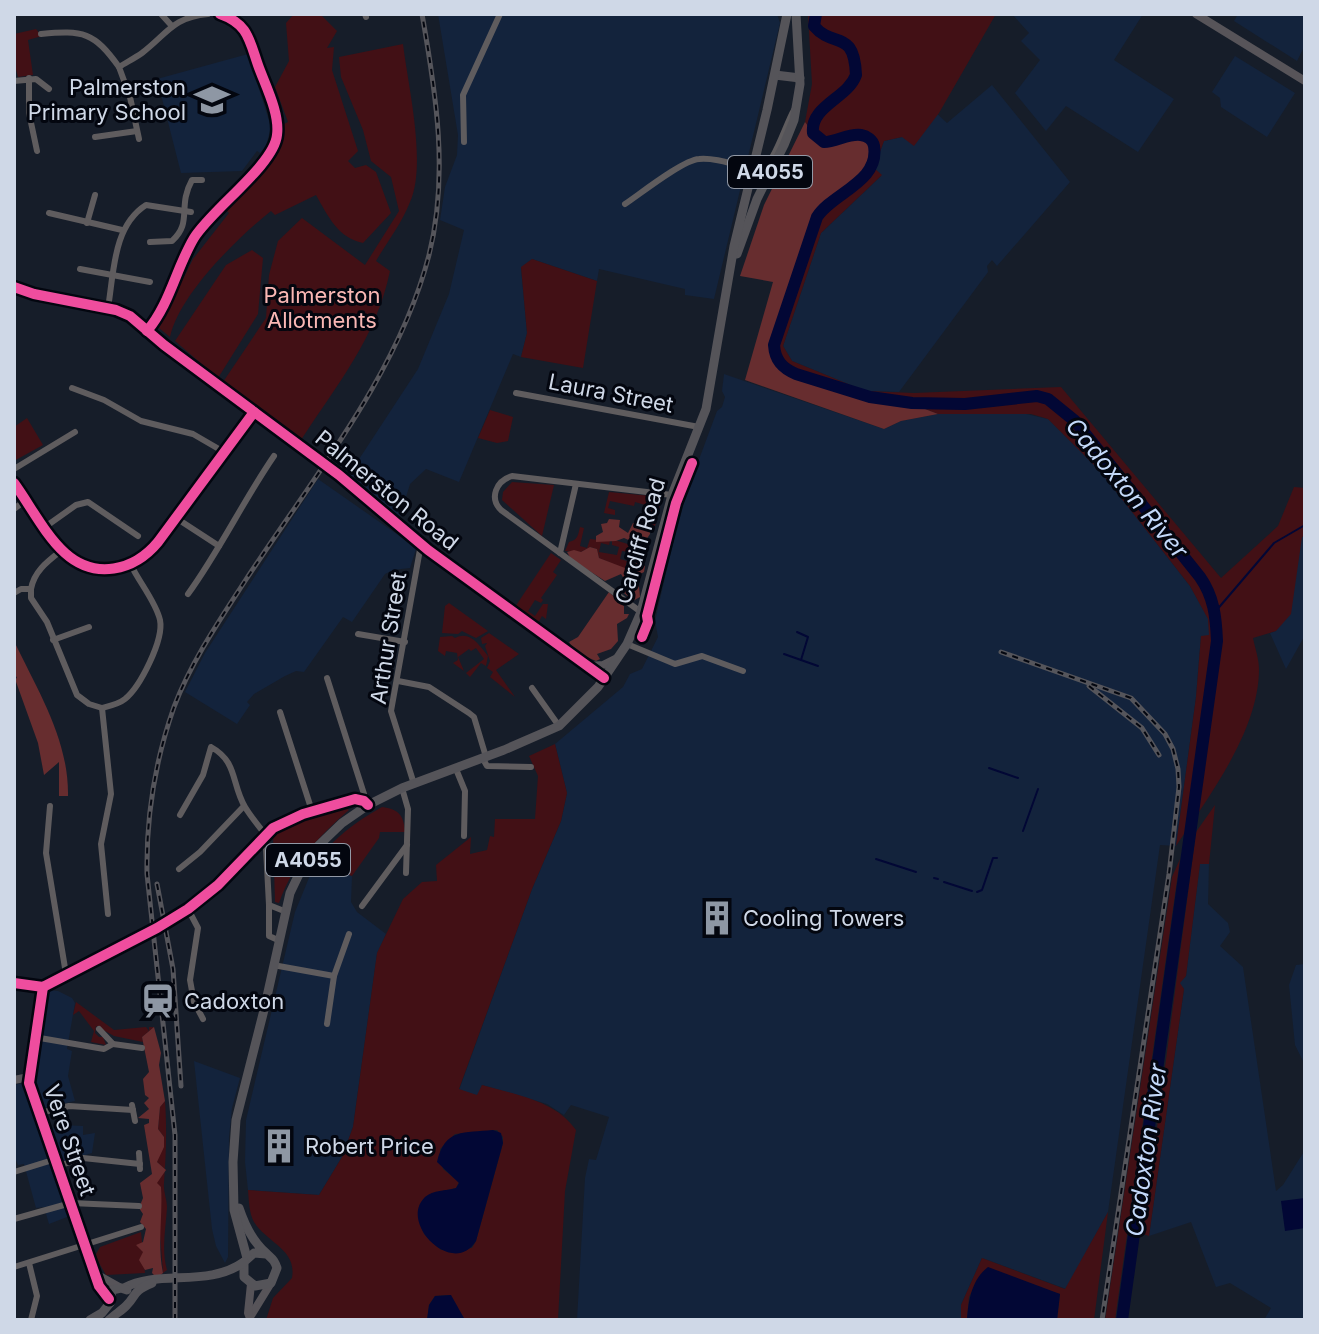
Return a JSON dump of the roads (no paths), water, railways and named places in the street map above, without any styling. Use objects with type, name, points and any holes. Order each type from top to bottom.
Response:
[{"type":"main road","name":"Cardiff Road","points":[[246,1260],[234,1210],[236,1120],[264,1010],[284,911],[295,881],[317,847],[366,803],[559,726],[585,701],[627,644],[641,612],[672,495],[709,398],[731,264],[787,14]]},
{"type":"main road","name":"Cardiff Road","points":[[731,264],[757,199],[790,132],[800,78],[796,14]]},
{"type":"main road","points":[[775,75],[800,78]]},
{"type":"main road","name":"Cardiff Road","points":[[235,1201],[246,1227],[266,1254]]},
{"type":"main road","points":[[91,1320],[102,1313],[112,1290],[125,1291],[140,1281],[222,1274],[254,1253],[273,1258],[277,1268],[271,1283],[261,1287],[222,1274]]},
{"type":"main road","points":[[246,1260],[243,1272],[249,1283]]},
{"type":"main road","points":[[109,1320],[128,1305],[125,1291]]},
{"type":"main road","points":[[109,1301],[120,1309]]},
{"type":"street","points":[[161,14],[171,25]]},
{"type":"street","points":[[119,67],[142,53],[171,25],[193,15],[208,14]]},
{"type":"street","points":[[147,331],[164,305],[185,253],[200,229],[266,159],[274,147],[277,134],[276,118],[246,30],[234,16],[220,14]]},
{"type":"street","points":[[464,142],[463,95],[500,14]]},
{"type":"street","points":[[1196,14],[1305,81]]},
{"type":"street","points":[[41,34],[69,31],[93,38],[119,67],[130,97],[138,135],[95,137]]},
{"type":"street","points":[[29,78],[29,113],[37,151]]},
{"type":"street","points":[[14,81],[36,79],[49,89]]},
{"type":"street","points":[[737,166],[742,172],[752,175],[761,171],[797,105]]},
{"type":"street","points":[[625,204],[694,159],[737,166],[755,160]]},
{"type":"street","points":[[150,242],[172,241],[181,233],[185,222],[182,210],[185,193],[192,180],[202,180]]},
{"type":"street","points":[[87,223],[95,195]]},
{"type":"street","points":[[108,308],[122,230],[134,213],[146,205],[191,212]]},
{"type":"street","points":[[49,213],[122,230]]},
{"type":"street","points":[[80,269],[150,282]]},
{"type":"street","name":"Palmerston Road","points":[[14,287],[122,312],[331,470],[421,544],[604,678]]},
{"type":"street","points":[[72,388],[104,400],[141,421],[193,434],[224,452]]},
{"type":"street","name":"Laura Street","points":[[516,393],[699,427]]},
{"type":"street","points":[[14,483],[62,550],[76,561],[94,568],[131,565],[149,552],[254,412]]},
{"type":"street","points":[[14,469],[75,432]]},
{"type":"street","points":[[188,594],[274,456]]},
{"type":"street","points":[[641,612],[501,510],[495,504],[494,494],[503,479],[512,476],[672,495]]},
{"type":"street","points":[[560,553],[576,484]]},
{"type":"street","points":[[14,509],[26,500]]},
{"type":"street","points":[[45,527],[76,505],[88,502],[138,536]]},
{"type":"street","points":[[176,518],[219,546]]},
{"type":"street","name":"Arthur Street","points":[[414,784],[391,711],[421,544]]},
{"type":"street","points":[[62,550],[32,580],[31,598],[47,622],[77,695],[89,704],[102,708],[127,699],[156,648],[160,620],[131,565]]},
{"type":"street","points":[[14,593],[31,589]]},
{"type":"street","points":[[53,640],[89,627]]},
{"type":"street","points":[[358,634],[405,642]]},
{"type":"street","points":[[627,644],[675,664],[702,656],[743,671]]},
{"type":"street","points":[[588,666],[603,665],[619,657]]},
{"type":"street","points":[[327,678],[366,803]]},
{"type":"street","points":[[398,681],[429,687],[474,717],[487,766],[531,767]]},
{"type":"street","points":[[532,688],[559,726]]},
{"type":"street","points":[[102,708],[111,794],[101,844],[108,914]]},
{"type":"street","points":[[280,712],[312,811]]},
{"type":"street","points":[[180,815],[203,775],[211,747],[224,754],[229,761],[244,806],[265,834]]},
{"type":"street","points":[[456,769],[465,791],[464,836]]},
{"type":"street","points":[[402,788],[408,809],[406,873]]},
{"type":"street","points":[[14,983],[43,987],[157,928],[218,885],[265,834],[286,821],[355,799],[366,803]]},
{"type":"street","points":[[50,806],[46,853],[66,974]]},
{"type":"street","points":[[179,869],[200,852],[244,806]]},
{"type":"street","points":[[259,842],[266,848],[269,936],[278,940]]},
{"type":"street","points":[[362,906],[407,845]]},
{"type":"street","points":[[269,905],[284,911]]},
{"type":"street","points":[[188,909],[198,928],[190,980],[194,1002],[203,1019]]},
{"type":"street","points":[[327,1024],[334,976],[349,934]]},
{"type":"street","points":[[273,965],[334,976]]},
{"type":"street","name":"Vere Street","points":[[43,987],[29,1077],[99,1286],[109,1301]]},
{"type":"street","points":[[99,1029],[113,1044]]},
{"type":"street","points":[[34,1037],[104,1049],[113,1044],[142,1048]]},
{"type":"street","points":[[14,1080],[29,1077]]},
{"type":"street","points":[[40,1113],[69,1106],[132,1108],[135,1121]]},
{"type":"street","points":[[14,1172],[83,1158],[138,1166],[139,1153]]},
{"type":"street","points":[[14,1219],[71,1203],[139,1206]]},
{"type":"street","points":[[14,1267],[141,1227]]},
{"type":"street","points":[[29,1263],[37,1296],[31,1320]]},
{"type":"street","points":[[96,1274],[125,1291]]},
{"type":"street","points":[[249,1283],[250,1318]]},
{"type":"street","points":[[250,1318],[271,1283]]},
{"type":"waterway","name":"Cadoxton River","points":[[816,14],[814,26],[821,33],[847,45],[851,51],[856,75],[852,83],[817,116],[813,133],[824,142],[852,135],[865,136],[873,144],[874,158],[863,178],[817,217],[774,345],[780,363],[796,374],[870,397],[912,403],[965,404],[1037,396],[1048,399],[1075,421],[1200,577],[1213,608],[1217,641],[1122,1320]]},
{"type":"waterway","points":[[1215,612],[1274,543],[1305,525]]},
{"type":"waterway","points":[[797,632],[808,637],[801,660]]},
{"type":"waterway","points":[[784,654],[818,666]]},
{"type":"waterway","points":[[989,768],[1018,778]]},
{"type":"waterway","points":[[1023,831],[1038,789]]},
{"type":"waterway","points":[[977,892],[982,890],[993,858],[997,858]]},
{"type":"waterway","points":[[876,859],[916,872]]},
{"type":"waterway","points":[[934,878],[938,879]]},
{"type":"waterway","points":[[944,882],[972,891]]},
{"type":"railway","points":[[175,1320],[175,1135],[147,874],[148,831],[157,769],[174,707],[197,658],[351,424],[397,341],[415,299],[435,225],[439,164],[436,104],[422,14]]},
{"type":"railway","points":[[1001,652],[1131,698],[1165,734],[1178,769],[1179,787],[1169,874],[1102,1320]]},
{"type":"railway","points":[[1089,686],[1142,728],[1159,755]]},
{"type":"railway","points":[[157,884],[173,969],[181,1086]]},
{"type":"place","name":"Palmerston Primary School","points":[[212,100]]},
{"type":"place","name":"Cooling Towers","points":[[717,918]]},
{"type":"place","name":"Cadoxton","points":[[158,1001]]},
{"type":"place","name":"Robert Price","points":[[279,1146]]},
{"type":"park label","name":"Palmerston Allotments","points":[[322,308]]}]
